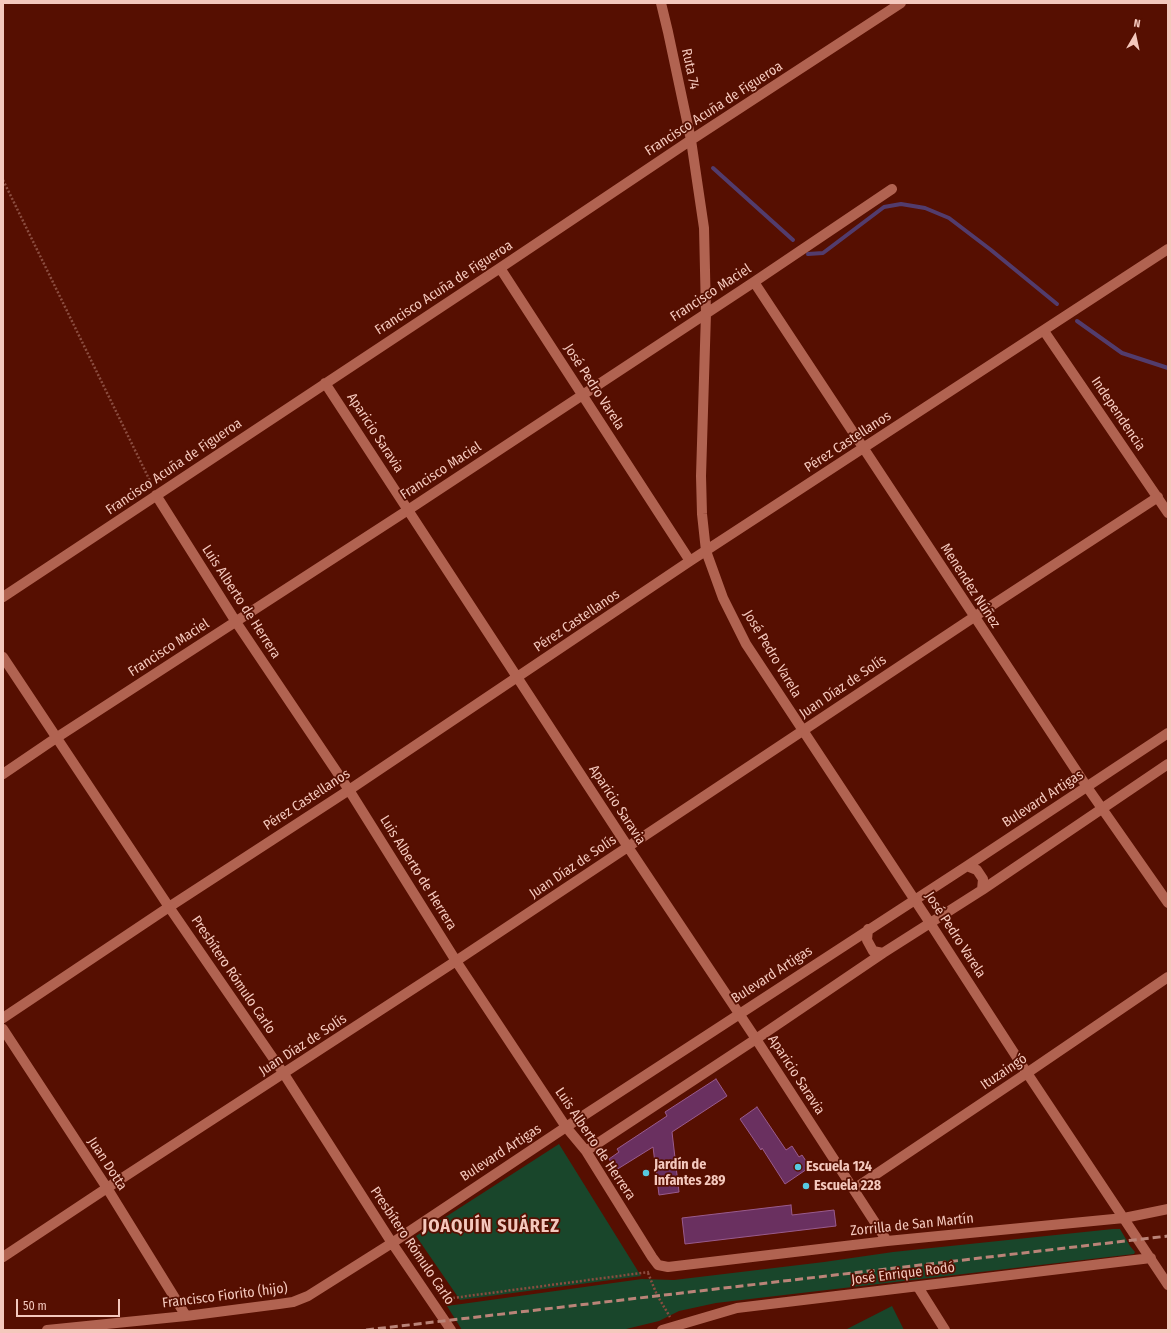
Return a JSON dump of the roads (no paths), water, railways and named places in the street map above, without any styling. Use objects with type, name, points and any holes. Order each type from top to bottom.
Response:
[{"type":"street","name":"Ruta 74","points":[[661,3],[691,140],[704,228],[706,313]]},
{"type":"street","name":"Francisco Acuña de Figueroa","points":[[3,597],[691,140],[901,3]]},
{"type":"street","name":"Francisco Maciel","points":[[3,774],[56,738],[408,510],[754,282],[892,189]]},
{"type":"street","name":"Pérez Castellanos","points":[[3,1018],[518,678],[690,561],[864,449],[1168,249]]},
{"type":"street","name":"José Pedro Varela","points":[[500,268],[690,561]]},
{"type":"street","name":"Menendez Núñez","points":[[754,282],[1087,787],[1168,903]]},
{"type":"street","name":"José Pedro Varela","points":[[706,313],[701,476],[702,514],[706,551],[723,598],[746,644],[1168,1285]]},
{"type":"street","name":"Independencia","points":[[1044,331],[1168,513]]},
{"type":"street","name":"Aparicio Saravia","points":[[325,383],[887,1241]]},
{"type":"street","name":"Luis Alberto de Herrera","points":[[156,495],[236,622],[349,790],[456,961],[566,1127],[586,1151],[658,1265]]},
{"type":"street","name":"Juan Díaz de Solís","points":[[3,1257],[456,961],[974,617],[1158,497]]},
{"type":"street","name":"Presbítero Rómulo Carlo","points":[[3,657],[169,907],[284,1074],[392,1243],[451,1330]]},
{"type":"street","name":"Bulevard Artigas","points":[[392,1243],[739,1013],[967,866],[1168,733]]},
{"type":"street","points":[[586,1151],[883,953],[982,890],[1168,764]]},
{"type":"street","points":[[967,866],[977,870],[983,879],[982,890]]},
{"type":"street","points":[[868,929],[867,940],[873,951],[883,953]]},
{"type":"street","name":"Ituzaingó","points":[[854,1189],[1168,977]]},
{"type":"street","name":"Juan Dotta","points":[[3,1029],[107,1188],[186,1316]]},
{"type":"street","name":"Zorrilla de San Martín","points":[[658,1265],[668,1267],[887,1241],[1124,1218],[1168,1209]]},
{"type":"street","name":"Francisco Fiorito (hijo)","points":[[47,1330],[186,1316],[293,1302],[308,1296],[392,1243]]},
{"type":"street","name":"José Enrique Rodó","points":[[662,1330],[692,1326],[737,1308],[1151,1258]]},
{"type":"street","points":[[918,1286],[945,1330]]},
{"type":"waterway","points":[[713,168],[793,240]]},
{"type":"waterway","points":[[808,254],[823,253],[884,207],[901,204],[925,208],[949,218],[1057,304]]},
{"type":"waterway","points":[[1077,321],[1122,353],[1168,368]]},
{"type":"railway","points":[[366,1330],[1168,1236]]},
{"type":"place","name":"Escuela 124","points":[[798,1167]]},
{"type":"place","name":"Jardín de Infantes 289","points":[[646,1173]]},
{"type":"place","name":"Escuela 228","points":[[806,1186]]},
{"type":"district","name":"JOAQUÍN SUÁREZ","points":[[491,1227]]}]
